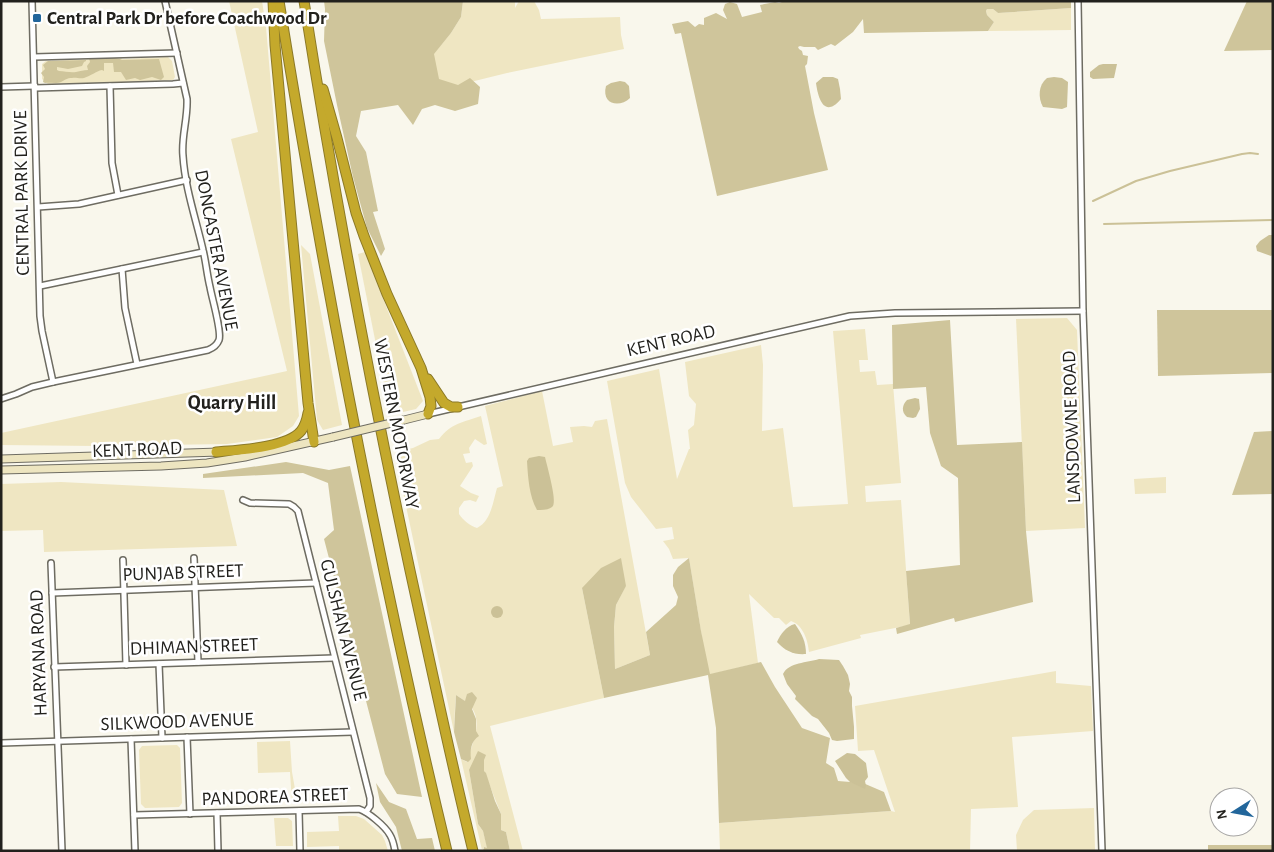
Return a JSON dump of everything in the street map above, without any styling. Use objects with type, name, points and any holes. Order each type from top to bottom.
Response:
[{"type":"highway","points":[[273,1],[275,45],[308,403],[314,442]]},
{"type":"highway","points":[[279,1],[301,140],[354,422],[405,666],[448,851]]},
{"type":"highway","name":"WESTERN MOTORWAY","points":[[304,1],[344,236],[389,475],[473,851]]},
{"type":"highway","points":[[311,48],[338,138],[352,197],[364,236],[387,294],[421,368],[431,402],[428,414]]},
{"type":"highway","points":[[421,368],[444,403],[458,407]]},
{"type":"highway","points":[[216,452],[274,445],[292,437],[302,430],[305,425],[308,403]]},
{"type":"main road","name":"KENT ROAD","points":[[1,470],[185,464],[236,459],[428,414]]},
{"type":"main road","name":"KENT ROAD","points":[[1,459],[272,451]]},
{"type":"street","name":"CENTRAL PARK DRIVE","points":[[32,1],[41,326],[53,382]]},
{"type":"street","name":"DONCASTER AVENUE","points":[[1,399],[32,387],[53,382],[208,350],[218,343],[220,331],[187,180],[183,150],[187,106],[165,1]]},
{"type":"street","name":"LANSDOWNE ROAD","points":[[1078,1],[1083,311],[1102,851]]},
{"type":"street","points":[[34,57],[177,53]]},
{"type":"street","points":[[1,87],[183,83]]},
{"type":"street","points":[[110,86],[112,163],[118,195]]},
{"type":"street","points":[[38,206],[73,205],[187,180]]},
{"type":"street","points":[[40,286],[203,252]]},
{"type":"street","points":[[122,268],[125,308],[137,364]]},
{"type":"street","name":"KENT ROAD","points":[[428,414],[850,316],[895,313],[1083,311]]},
{"type":"street","name":"GULSHAN AVENUE","points":[[243,500],[250,503],[289,504],[297,509],[370,798],[370,806],[366,812]]},
{"type":"street","points":[[194,558],[198,662]]},
{"type":"street","points":[[123,560],[126,664]]},
{"type":"street","name":"HARYANA ROAD","points":[[50,563],[62,851]]},
{"type":"street","name":"PUNJAB STREET","points":[[52,593],[316,583]]},
{"type":"street","name":"DHIMAN STREET","points":[[54,667],[334,658]]},
{"type":"street","points":[[159,664],[162,738]]},
{"type":"street","name":"SILKWOOD AVENUE","points":[[1,743],[353,732]]},
{"type":"street","points":[[187,737],[190,814]]},
{"type":"street","points":[[131,739],[135,851]]},
{"type":"street","name":"PANDOREA STREET","points":[[134,815],[355,809],[366,812],[389,833],[395,851]]},
{"type":"street","points":[[299,811],[300,851]]},
{"type":"street","points":[[217,813],[218,851]]},
{"type":"shaded area","points":[[229,1],[262,1],[266,27],[299,416],[293,426],[277,437],[227,444],[1,445],[1,433],[287,371],[231,139],[258,132]]},
{"type":"shaded area","points":[[324,1],[463,1],[461,17],[434,54],[439,79],[458,85],[470,78],[480,87],[478,104],[455,111],[435,105],[422,109],[413,125],[398,105],[361,111],[356,136],[366,152],[378,211],[373,212],[385,249],[381,256],[367,228],[353,177],[324,41]]},
{"type":"shaded area","points":[[463,1],[515,1],[515,8],[519,1],[534,1],[541,19],[620,17],[624,49],[507,73],[438,90],[414,77],[451,33],[461,17]]},
{"type":"shaded area","points":[[785,1],[1071,1],[1071,8],[998,13],[993,9],[987,9],[987,15],[994,22],[988,31],[864,33],[863,19],[853,32],[835,46],[831,44],[818,50],[815,47],[798,47],[803,55],[808,56],[805,66],[828,170],[717,196],[681,33],[675,34],[672,24],[688,21],[695,27],[699,24],[704,25],[704,18],[716,13],[727,19],[723,10],[725,4],[730,2],[737,4],[742,17],[762,12],[760,5]]},
{"type":"shaded area","points":[[1247,1],[1273,1],[1273,50],[1224,51]]},
{"type":"shaded area","points":[[990,8],[998,13],[1071,8],[1071,30],[988,31],[994,22],[987,15],[986,11]]},
{"type":"shaded area","points":[[120,56],[122,59],[168,57],[172,61],[175,77],[173,80],[93,85],[90,83],[48,84],[42,79],[42,64],[46,61]]},
{"type":"shaded area","points":[[91,57],[122,60],[159,59],[164,77],[161,80],[152,77],[140,80],[135,78],[126,80],[121,72],[114,72],[113,63],[104,63],[104,71],[102,70],[84,78],[69,78],[57,83],[43,82],[44,77],[41,73],[45,69],[43,65],[48,61],[86,60],[82,66],[68,69],[57,67],[59,71],[74,72],[88,70],[87,66]]},
{"type":"shaded area","points":[[1103,64],[1117,64],[1114,78],[1093,79],[1090,77],[1090,72]]},
{"type":"shaded area","points":[[823,77],[838,79],[841,99],[830,107],[826,107],[820,100],[817,89],[816,83]]},
{"type":"shaded area","points":[[1047,78],[1062,78],[1068,82],[1067,107],[1062,109],[1043,107],[1040,100],[1042,84]]},
{"type":"shaded area","points":[[620,81],[625,82],[629,86],[630,98],[621,103],[612,103],[606,97],[606,86]]},
{"type":"shaded area","points":[[1269,235],[1273,235],[1273,254],[1271,256],[1257,251],[1256,246]]},
{"type":"shaded area","points":[[301,245],[310,254],[342,425],[323,430],[317,420]]},
{"type":"shaded area","points":[[365,252],[423,401],[416,409],[390,415],[358,254]]},
{"type":"shaded area","points":[[1157,310],[1273,310],[1273,373],[1158,376]]},
{"type":"shaded area","points":[[1067,318],[1077,330],[1085,528],[1026,531],[1016,319]]},
{"type":"shaded area","points":[[950,320],[957,445],[1022,442],[1026,531],[1033,602],[955,622],[954,618],[897,634],[896,628],[910,624],[906,571],[960,565],[958,478],[941,466],[930,433],[926,387],[893,389],[892,325]]},
{"type":"shaded area","points":[[865,329],[868,360],[859,360],[860,372],[875,371],[877,385],[893,384],[901,483],[865,486],[866,502],[901,500],[910,625],[860,635],[861,638],[809,652],[806,638],[799,626],[791,621],[786,625],[779,618],[774,618],[749,594],[758,663],[708,675],[689,558],[673,559],[663,541],[674,539],[672,527],[656,529],[631,497],[625,483],[607,381],[659,369],[677,479],[690,449],[688,430],[694,425],[696,404],[689,396],[685,362],[761,345],[763,365],[762,431],[783,428],[793,507],[848,504],[833,331]]},
{"type":"shaded area","points":[[542,391],[553,446],[573,442],[570,427],[592,427],[595,421],[607,419],[650,655],[615,669],[614,627],[616,605],[626,585],[582,588],[604,698],[490,726],[523,851],[510,851],[506,832],[501,830],[501,814],[484,771],[484,760],[469,770],[478,824],[483,831],[488,849],[484,847],[482,850],[461,759],[467,762],[475,735],[475,714],[465,701],[456,695],[454,732],[396,459],[400,451],[413,448],[430,440],[439,439],[453,426],[481,416],[487,444],[484,445],[475,439],[469,448],[470,453],[463,454],[466,463],[472,462],[473,466],[460,486],[479,496],[476,502],[464,501],[459,508],[459,514],[469,524],[477,528],[482,525],[488,516],[497,488],[503,486],[485,406]]},
{"type":"shaded area","points":[[919,399],[920,409],[916,417],[907,417],[903,411],[904,404],[907,400]]},
{"type":"shaded area","points":[[1273,431],[1273,494],[1232,495],[1254,432]]},
{"type":"shaded area","points":[[545,457],[553,490],[553,506],[546,510],[537,510],[534,505],[528,480],[527,461],[529,458]]},
{"type":"shaded area","points":[[286,462],[329,470],[350,466],[422,797],[397,794],[385,774],[324,539],[334,530],[328,483],[303,473],[203,478],[203,474]]},
{"type":"shaded area","points":[[1166,477],[1166,493],[1135,494],[1134,479]]},
{"type":"shaded area","points":[[61,482],[224,490],[237,546],[44,552],[43,530],[1,531],[1,484]]},
{"type":"shaded area","points":[[621,558],[626,586],[616,605],[614,627],[615,669],[650,655],[646,632],[676,605],[678,597],[673,586],[673,575],[678,567],[689,558],[710,674],[761,662],[802,728],[830,738],[826,763],[834,768],[838,781],[863,783],[884,792],[891,811],[719,823],[716,728],[708,675],[604,698],[582,588],[601,568]]},
{"type":"shaded area","points":[[495,606],[499,606],[503,612],[499,618],[495,618],[491,614],[491,610]]},
{"type":"shaded area","points":[[795,624],[803,638],[806,654],[790,652],[777,642],[786,629]]},
{"type":"shaded area","points":[[819,659],[839,660],[848,675],[849,691],[852,697],[854,739],[832,740],[818,719],[812,716],[795,699],[796,696],[787,684],[783,674],[789,667]]},
{"type":"shaded area","points":[[1056,671],[1056,683],[1091,686],[1093,731],[1012,737],[1018,807],[971,809],[970,851],[720,851],[719,823],[895,812],[874,750],[858,751],[855,706]]},
{"type":"shaded area","points":[[472,692],[477,698],[472,709],[476,719],[476,731],[479,736],[473,743],[471,759],[468,762],[461,759],[454,732],[456,695],[465,701],[467,694]]},
{"type":"shaded area","points":[[290,741],[296,803],[292,803],[290,772],[258,773],[257,742]]},
{"type":"shaded area","points":[[177,745],[180,748],[182,803],[179,807],[145,808],[141,804],[139,750],[142,746]]},
{"type":"shaded area","points":[[478,751],[486,755],[484,771],[501,814],[501,830],[506,832],[510,851],[483,851],[484,847],[487,848],[483,831],[478,824],[469,770]]},
{"type":"shaded area","points":[[847,753],[855,754],[866,763],[868,777],[865,781],[865,789],[850,782],[835,761]]},
{"type":"shaded area","points":[[376,783],[389,802],[406,809],[417,839],[432,838],[435,851],[402,851],[396,827],[380,802]]},
{"type":"shaded area","points":[[1094,808],[1095,851],[1017,851],[1016,835],[1023,820],[1034,810]]},
{"type":"shaded area","points":[[338,816],[356,816],[364,819],[382,835],[388,851],[339,851],[339,846],[307,847],[307,832],[339,831]]},
{"type":"shaded area","points":[[274,818],[288,818],[292,821],[293,846],[276,846]]},
{"type":"shaded area","points":[[1208,845],[1273,845],[1273,851],[1208,851]]},
{"type":"waterway","points":[[1093,201],[1136,181],[1170,171],[1242,154],[1258,154]]},
{"type":"waterway","points":[[1104,224],[1273,220]]},
{"type":"place","name":"Central Park Dr before Coachwood Dr","points":[[37,18]]},
{"type":"district","name":"Quarry Hill","points":[[232,403]]}]
